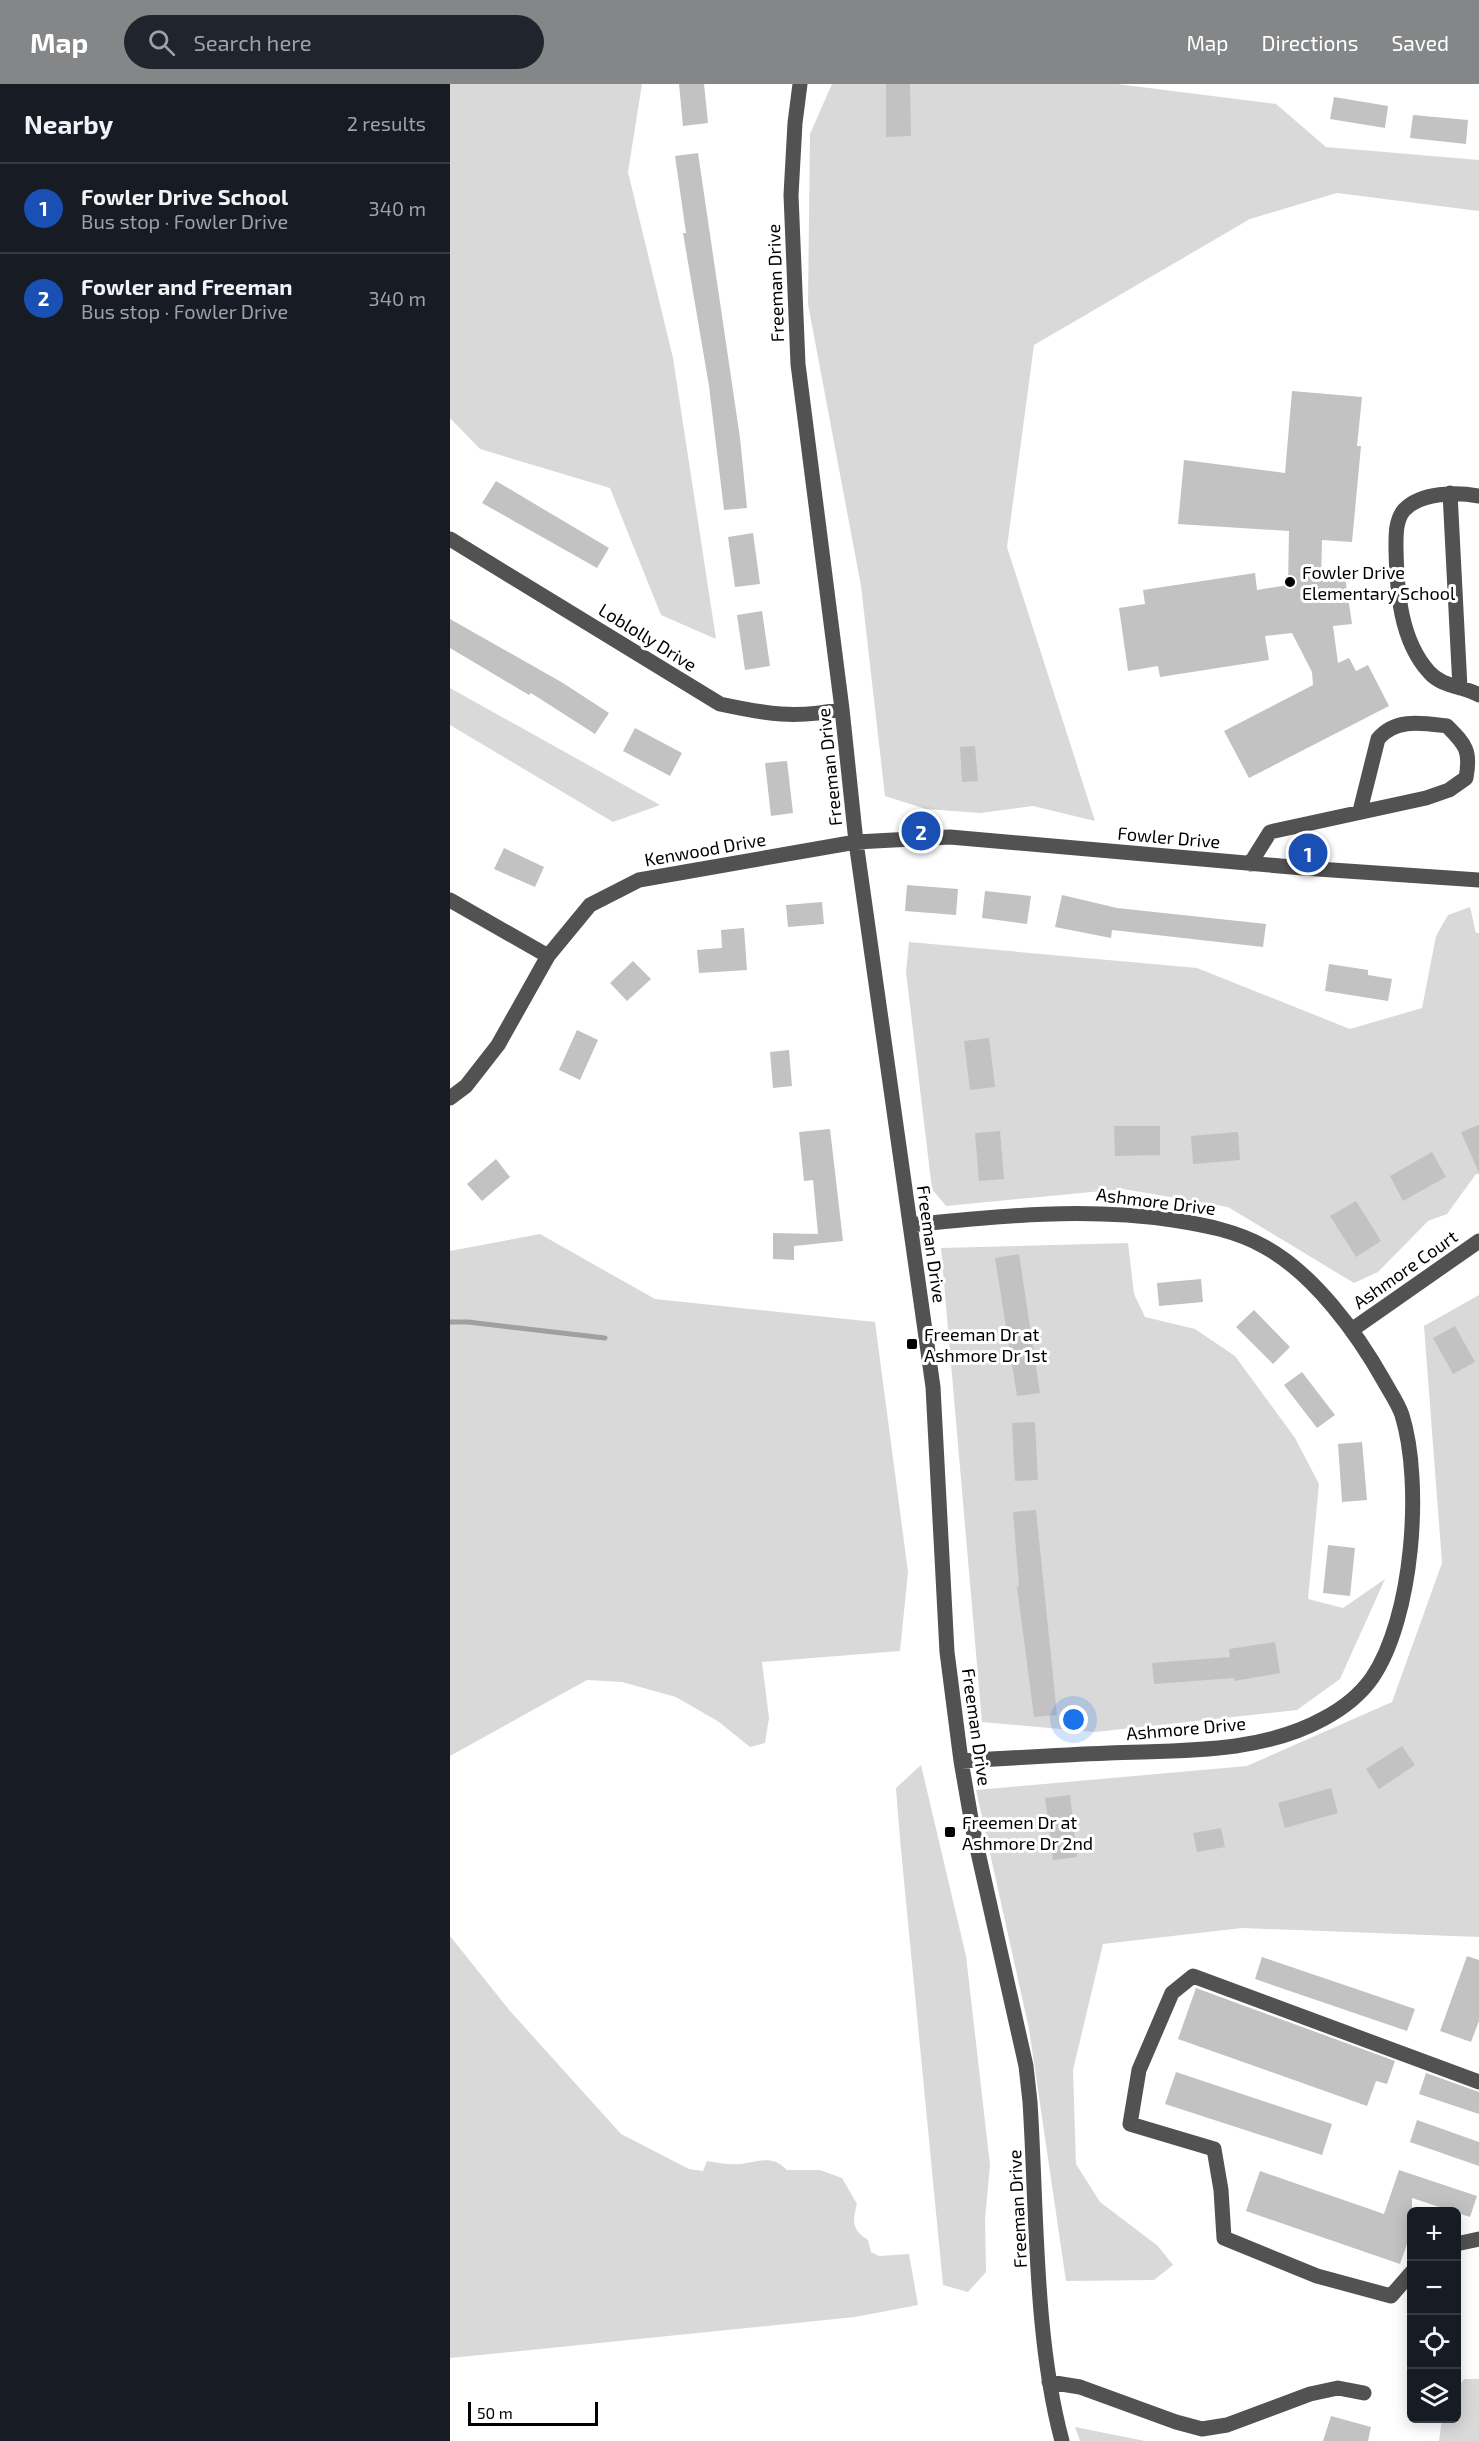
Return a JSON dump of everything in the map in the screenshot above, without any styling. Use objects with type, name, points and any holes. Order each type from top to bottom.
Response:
[{"type":"street","name":"Freeman Drive","points":[[800,84],[795,123],[791,195],[798,364],[842,709],[856,842],[933,1387],[945,1631],[961,1761],[976,1841],[1026,2066],[1043,2322],[1049,2382],[1062,2441]]},
{"type":"street","points":[[1479,496],[1450,494],[1426,498],[1405,510],[1397,525],[1397,592],[1407,632],[1430,674],[1479,696]]},
{"type":"street","points":[[1450,494],[1460,688]]},
{"type":"street","name":"Loblolly Drive","points":[[450,539],[720,704],[758,712],[809,716],[842,709]]},
{"type":"street","points":[[1250,864],[1270,832],[1360,811],[1449,790],[1466,778],[1470,758],[1463,742],[1447,726],[1409,723],[1385,730],[1378,739],[1360,811]]},
{"type":"street","name":"Fowler Drive","points":[[856,842],[950,837],[1250,864],[1479,880]]},
{"type":"street","name":"Kenwood Drive","points":[[450,1098],[466,1086],[498,1045],[548,956],[590,905],[639,880],[856,842]]},
{"type":"street","points":[[450,900],[548,956]]},
{"type":"street","name":"Ashmore Drive","points":[[910,1225],[1026,1213],[1078,1211],[1132,1214],[1211,1226],[1266,1247],[1296,1270],[1353,1329],[1401,1411],[1409,1442],[1413,1477],[1413,1516],[1404,1588],[1388,1648],[1372,1679],[1348,1704],[1322,1720],[1284,1736],[1229,1747],[961,1761]]},
{"type":"street","name":"Ashmore Court","points":[[1353,1329],[1479,1241]]},
{"type":"street","points":[[1407,2278],[1391,2296],[1317,2276],[1224,2238],[1221,2190],[1215,2149],[1130,2124],[1139,2070],[1172,1993],[1192,1976],[1479,2082]]},
{"type":"street","points":[[1461,2243],[1479,2239]]},
{"type":"street","points":[[1049,2382],[1080,2387],[1176,2422],[1202,2429],[1227,2425],[1310,2394],[1338,2388],[1364,2393]]},
{"type":"shaded area","points":[[450,84],[642,84],[628,172],[673,358],[716,639],[661,615],[610,488],[480,449],[450,418]]},
{"type":"shaded area","points":[[832,84],[1117,84],[1276,104],[1326,147],[1479,160],[1479,211],[1337,193],[1250,219],[1034,345],[1007,547],[1095,821],[1033,806],[980,813],[926,809],[885,796],[861,586],[808,304],[810,134]]},
{"type":"shaded area","points":[[450,688],[660,805],[613,822],[450,725]]},
{"type":"shaded area","points":[[1470,907],[1476,933],[1479,933],[1479,1174],[1476,1174],[1447,1214],[1428,1221],[1378,1272],[1354,1283],[1228,1207],[1123,1189],[946,1206],[932,1189],[906,972],[909,942],[1197,968],[1350,1029],[1422,1008],[1436,936],[1448,915]]},
{"type":"shaded area","points":[[540,1234],[655,1299],[875,1322],[908,1572],[900,1651],[762,1662],[769,1718],[765,1743],[750,1747],[719,1722],[676,1697],[622,1682],[587,1680],[450,1756],[450,1251]]},
{"type":"shaded area","points":[[1128,1243],[1134,1294],[1145,1317],[1195,1329],[1235,1356],[1295,1438],[1319,1484],[1308,1599],[1343,1608],[1385,1579],[1340,1679],[1297,1710],[1095,1732],[982,1722],[941,1248]]},
{"type":"shaded area","points":[[1479,1295],[1479,1937],[1242,1928],[1103,1944],[1073,2070],[1076,2164],[1100,2202],[1158,2246],[1173,2265],[1154,2280],[1066,2281],[1029,2029],[976,1790],[1247,1766],[1392,1702],[1442,1563],[1424,1326]]},
{"type":"shaded area","points":[[921,1765],[966,1956],[990,2165],[985,2219],[986,2272],[968,2292],[943,2285],[900,1839],[896,1788]]},
{"type":"shaded area","points":[[450,1936],[510,2011],[621,2134],[689,2169],[703,2171],[707,2161],[738,2164],[766,2160],[776,2162],[787,2170],[820,2170],[842,2178],[857,2204],[854,2216],[856,2229],[868,2240],[871,2252],[879,2256],[909,2254],[918,2305],[855,2317],[450,2358]]},
{"type":"shaded area","points":[[1464,2379],[1479,2379],[1479,2441],[1439,2441],[1441,2423],[1461,2423],[1461,2383]]},
{"type":"shaded area","points":[[1075,2427],[1145,2441],[1080,2441]]},
{"type":"building","points":[[679,84],[704,84],[708,123],[683,126]]},
{"type":"building","points":[[886,84],[910,84],[911,136],[886,137]]},
{"type":"building","points":[[1334,97],[1388,106],[1385,128],[1330,119]]},
{"type":"building","points":[[1413,115],[1468,120],[1466,144],[1410,138]]},
{"type":"building","points":[[698,153],[740,438],[747,508],[724,510],[709,386],[683,233],[686,233],[675,156]]},
{"type":"building","points":[[1292,391],[1362,397],[1357,446],[1361,446],[1352,542],[1322,540],[1321,580],[1345,577],[1352,624],[1333,626],[1338,663],[1349,658],[1356,671],[1368,665],[1389,706],[1249,778],[1224,731],[1313,685],[1312,672],[1292,633],[1265,636],[1269,660],[1160,677],[1158,666],[1128,671],[1119,608],[1145,604],[1143,590],[1255,573],[1257,590],[1288,585],[1289,531],[1178,524],[1184,460],[1285,473]]},
{"type":"building","points":[[496,481],[609,548],[597,568],[482,503]]},
{"type":"building","points":[[753,533],[760,584],[735,587],[728,537]]},
{"type":"building","points":[[762,611],[770,666],[745,670],[737,615]]},
{"type":"building","points":[[450,619],[563,683],[609,713],[595,734],[531,693],[529,695],[450,648]]},
{"type":"building","points":[[635,728],[682,753],[670,776],[623,751]]},
{"type":"building","points":[[975,746],[978,781],[962,782],[960,747]]},
{"type":"building","points":[[787,761],[793,813],[771,816],[765,763]]},
{"type":"building","points":[[504,848],[544,867],[535,887],[494,869]]},
{"type":"building","points":[[907,885],[958,889],[956,915],[905,911]]},
{"type":"building","points":[[985,891],[1031,896],[1027,924],[982,918]]},
{"type":"building","points":[[1062,895],[1117,908],[1266,924],[1263,947],[1112,930],[1111,938],[1055,927]]},
{"type":"building","points":[[822,902],[824,924],[788,927],[786,905]]},
{"type":"building","points":[[744,928],[747,970],[699,973],[697,950],[722,948],[721,930]]},
{"type":"building","points":[[633,961],[651,979],[627,1001],[610,983]]},
{"type":"building","points":[[1329,964],[1368,970],[1368,975],[1392,979],[1388,1001],[1325,991]]},
{"type":"building","points":[[577,1030],[598,1040],[580,1080],[559,1070]]},
{"type":"building","points":[[989,1038],[995,1087],[970,1090],[964,1041]]},
{"type":"building","points":[[789,1050],[792,1086],[773,1088],[770,1052]]},
{"type":"building","points":[[1479,1125],[1479,1173],[1461,1132]]},
{"type":"building","points":[[1114,1126],[1160,1126],[1160,1155],[1115,1156]]},
{"type":"building","points":[[830,1129],[843,1241],[794,1246],[794,1260],[773,1259],[773,1233],[818,1234],[813,1180],[804,1181],[799,1132]]},
{"type":"building","points":[[1000,1131],[1004,1179],[979,1181],[975,1133]]},
{"type":"building","points":[[1238,1132],[1240,1160],[1193,1164],[1191,1136]]},
{"type":"building","points":[[1432,1152],[1446,1177],[1403,1201],[1390,1176]]},
{"type":"building","points":[[496,1159],[510,1177],[482,1201],[467,1184]]},
{"type":"building","points":[[1356,1201],[1381,1241],[1356,1257],[1330,1216]]},
{"type":"building","points":[[1019,1254],[1040,1393],[1017,1396],[995,1258]]},
{"type":"building","points":[[1201,1279],[1203,1302],[1159,1306],[1157,1283]]},
{"type":"building","points":[[1254,1310],[1290,1347],[1273,1364],[1236,1327]]},
{"type":"building","points":[[1455,1326],[1475,1362],[1453,1374],[1433,1338]]},
{"type":"building","points":[[1302,1372],[1335,1415],[1317,1428],[1284,1385]]},
{"type":"building","points":[[1035,1422],[1038,1480],[1015,1481],[1012,1423]]},
{"type":"building","points":[[1362,1442],[1367,1500],[1342,1502],[1338,1444]]},
{"type":"building","points":[[1036,1510],[1057,1715],[1034,1717],[1017,1587],[1019,1586],[1013,1512]]},
{"type":"building","points":[[1328,1545],[1355,1548],[1350,1596],[1323,1593]]},
{"type":"building","points":[[1275,1642],[1280,1673],[1234,1681],[1234,1678],[1154,1684],[1152,1663],[1230,1657],[1229,1649]]},
{"type":"building","points":[[1402,1746],[1415,1765],[1379,1789],[1366,1769]]},
{"type":"building","points":[[1331,1788],[1338,1813],[1285,1828],[1278,1803]]},
{"type":"building","points":[[1070,1795],[1077,1857],[1053,1860],[1045,1798]]},
{"type":"building","points":[[1221,1828],[1225,1847],[1197,1852],[1193,1833]]},
{"type":"building","points":[[1467,1956],[1479,1960],[1479,2021],[1471,2042],[1440,2031]]},
{"type":"building","points":[[1262,1957],[1415,2009],[1407,2031],[1255,1979]]},
{"type":"building","points":[[1196,1988],[1395,2061],[1387,2084],[1376,2081],[1367,2106],[1178,2039]]},
{"type":"building","points":[[1176,2072],[1332,2124],[1322,2155],[1165,2104]]},
{"type":"building","points":[[1426,2073],[1479,2092],[1479,2114],[1419,2094]]},
{"type":"building","points":[[1417,2120],[1479,2142],[1479,2166],[1410,2142]]},
{"type":"building","points":[[1399,2170],[1477,2196],[1470,2217],[1461,2214],[1461,2207],[1439,2207],[1412,2198],[1412,2207],[1407,2207],[1407,2244],[1400,2264],[1246,2211],[1260,2171],[1384,2214]]},
{"type":"building","points":[[1331,2416],[1371,2427],[1368,2441],[1323,2441]]},
{"type":"waterway","points":[[450,1322],[468,1322],[605,1338]]},
{"type":"place","name":"Fowler Drive Elementary School","points":[[1290,582]]},
{"type":"place","name":"Fowler and Freeman","points":[[921,831]]},
{"type":"place","name":"Fowler Drive School","points":[[1308,853]]},
{"type":"place","name":"Freeman Dr at Ashmore Dr 1st","points":[[912,1344]]},
{"type":"place","name":"Freemen Dr at Ashmore Dr 2nd","points":[[950,1832]]}]
